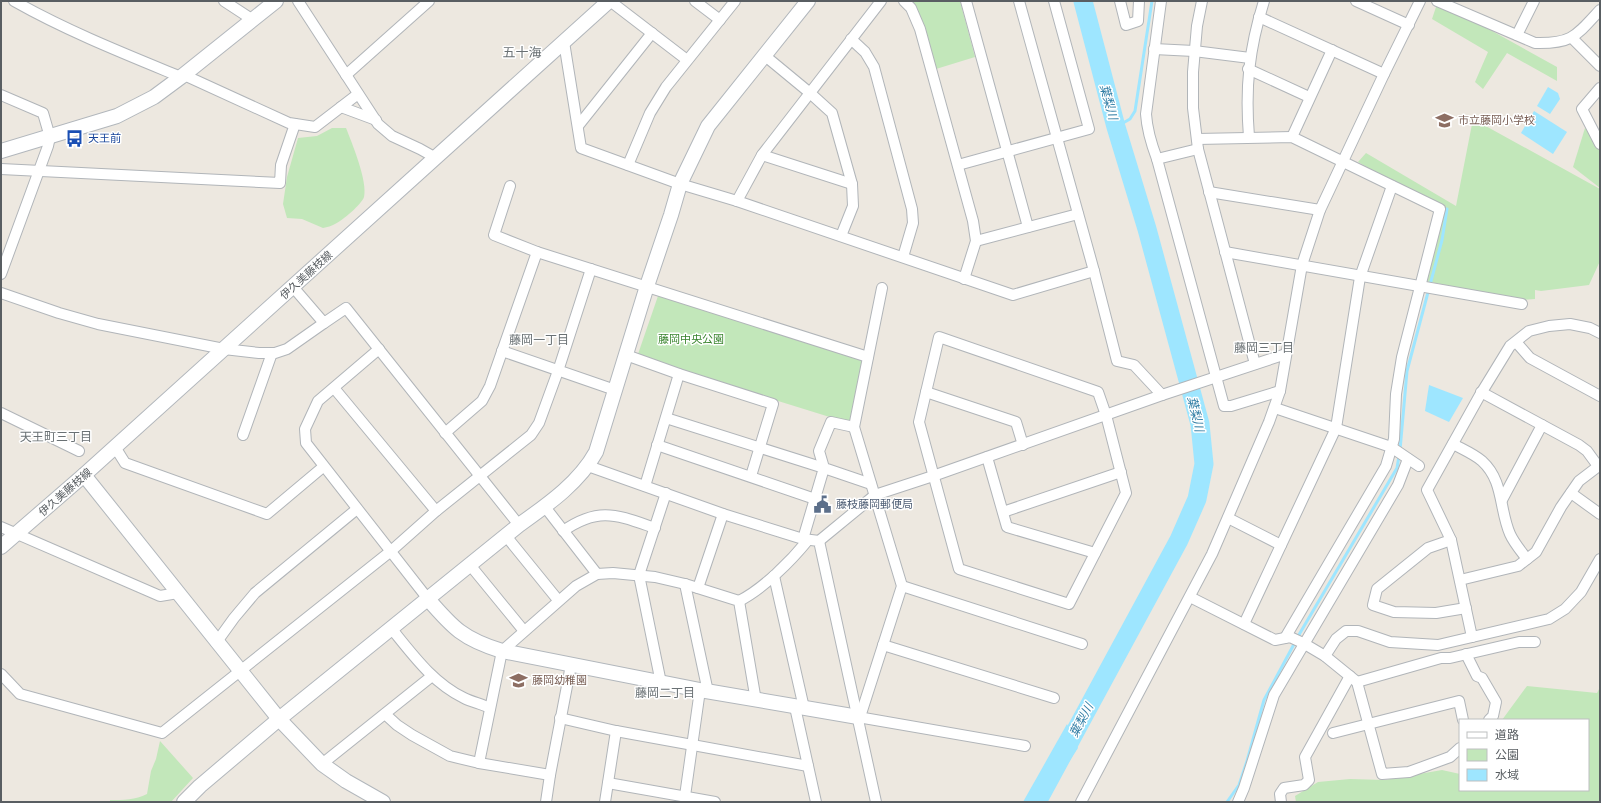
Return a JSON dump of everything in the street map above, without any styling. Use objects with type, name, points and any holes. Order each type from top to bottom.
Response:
[{"type":"street","points":[[14,1],[31,11],[118,51],[183,76],[289,123],[315,127],[358,94]]},
{"type":"street","points":[[31,11],[35,1]]},
{"type":"street","points":[[224,1],[253,20]]},
{"type":"street","points":[[1,151],[117,116],[154,97],[183,76],[276,1]]},
{"type":"street","points":[[298,1],[376,120],[392,136],[436,158]]},
{"type":"street","points":[[346,75],[429,1]]},
{"type":"street","points":[[610,1],[687,60]]},
{"type":"street","name":"伊久美藤枝線","points":[[1,548],[610,1]]},
{"type":"street","points":[[695,1],[720,20]]},
{"type":"street","points":[[628,165],[650,113],[666,87],[734,1]]},
{"type":"street","points":[[184,802],[200,786],[279,719],[519,525],[545,507],[578,478],[588,466],[596,452],[647,286],[672,215],[680,184],[708,126],[808,1]]},
{"type":"street","points":[[737,201],[762,155],[881,1]]},
{"type":"street","points":[[904,1],[911,8],[920,29],[973,221],[976,241],[964,279]]},
{"type":"street","points":[[966,1],[1028,227]]},
{"type":"street","points":[[1018,1],[1094,271],[1116,361],[1134,365],[1162,395]]},
{"type":"street","points":[[958,165],[1089,128],[1054,1]]},
{"type":"street","points":[[1120,1],[1126,25],[1138,21],[1139,1]]},
{"type":"street","points":[[1161,1],[1146,114],[1146,126],[1157,158],[1224,406],[1232,406],[1280,391]]},
{"type":"street","points":[[1202,1],[1194,51],[1193,108],[1198,144],[1209,192],[1255,364]]},
{"type":"street","points":[[1249,137],[1247,109],[1248,69],[1259,17],[1264,1]]},
{"type":"street","points":[[1356,1],[1409,25]]},
{"type":"street","points":[[1081,802],[1190,597],[1228,518],[1275,408],[1280,391],[1302,265],[1320,210],[1342,161],[1420,1]]},
{"type":"street","points":[[1437,1],[1535,43],[1552,44],[1572,38],[1582,30],[1600,10]]},
{"type":"street","points":[[1516,35],[1534,1]]},
{"type":"street","points":[[1259,17],[1384,74]]},
{"type":"street","points":[[578,126],[652,33]]},
{"type":"street","points":[[1572,38],[1600,66]]},
{"type":"street","points":[[851,39],[865,52],[874,67],[912,209],[913,223],[903,257]]},
{"type":"street","points":[[564,42],[581,148],[680,184],[737,201],[1013,295],[1094,271]]},
{"type":"street","points":[[1154,49],[1194,51],[1250,58]]},
{"type":"street","points":[[1292,137],[1332,50]]},
{"type":"street","points":[[764,55],[810,92],[832,113],[852,184],[853,206],[841,236]]},
{"type":"street","points":[[1248,69],[1309,98]]},
{"type":"street","points":[[1600,88],[1582,109],[1600,144]]},
{"type":"street","points":[[1,95],[43,113],[50,137],[1,274]]},
{"type":"street","points":[[341,107],[376,120]]},
{"type":"street","points":[[1,169],[280,183],[281,165],[295,124]]},
{"type":"street","points":[[1157,158],[1198,144],[1249,137],[1292,137],[1440,209],[1402,357],[1396,394],[1394,439],[1386,466],[1285,638]]},
{"type":"street","points":[[762,155],[852,184]]},
{"type":"street","points":[[510,186],[494,235],[537,252],[868,357]]},
{"type":"street","points":[[1244,624],[1336,428],[1360,277],[1392,186]]},
{"type":"street","points":[[1209,192],[1320,210]]},
{"type":"street","points":[[976,241],[1078,214]]},
{"type":"street","points":[[445,433],[482,401],[490,386],[537,252]]},
{"type":"street","points":[[1225,252],[1302,265],[1360,277],[1522,304]]},
{"type":"street","points":[[1,674],[20,694],[162,733],[391,551],[436,511],[531,435],[539,423],[558,371],[591,269]]},
{"type":"street","points":[[293,287],[324,323]]},
{"type":"street","points":[[859,717],[902,586],[854,427],[882,288]]},
{"type":"street","points":[[1,293],[59,313],[98,324],[224,349],[259,353],[272,352],[287,348],[346,308],[519,525]]},
{"type":"street","points":[[1472,637],[1451,540],[1427,490],[1481,392],[1510,346],[1529,331],[1549,326],[1570,324],[1590,328],[1600,333]]},
{"type":"street","points":[[939,337],[1098,392],[1106,415],[1126,493],[1069,604],[959,569],[919,422],[939,337]]},
{"type":"street","points":[[1516,342],[1530,358],[1600,396]]},
{"type":"street","points":[[379,349],[318,401],[305,429],[306,443],[323,467],[428,599],[459,632],[474,641],[502,651],[756,701],[859,717],[1025,746]]},
{"type":"street","points":[[502,351],[615,390]]},
{"type":"street","points":[[243,435],[272,352]]},
{"type":"street","points":[[588,466],[723,514],[805,540],[819,542],[875,495],[987,458],[1162,395],[1286,354]]},
{"type":"street","points":[[626,355],[679,374],[773,404],[751,476]]},
{"type":"street","points":[[645,486],[679,374]]},
{"type":"street","points":[[334,388],[436,511]]},
{"type":"street","points":[[926,392],[1016,422],[1023,445]]},
{"type":"street","points":[[1460,580],[1518,566],[1536,552],[1561,507],[1579,481],[1599,466],[1587,452],[1578,445],[1481,392]]},
{"type":"street","points":[[1275,408],[1392,447],[1419,466]]},
{"type":"street","points":[[1,413],[79,451]]},
{"type":"street","points":[[666,418],[871,484]]},
{"type":"street","points":[[739,602],[774,576],[799,551],[805,540],[824,468],[819,451],[831,422],[854,427]]},
{"type":"street","points":[[1502,500],[1542,425]]},
{"type":"street","points":[[1453,444],[1482,460],[1493,475],[1500,490],[1510,533],[1527,559]]},
{"type":"street","points":[[658,445],[815,499]]},
{"type":"street","points":[[115,447],[125,463],[267,514],[323,467]]},
{"type":"street","points":[[987,458],[1007,527],[1095,553]]},
{"type":"street","points":[[1238,802],[1244,788],[1274,695],[1303,643],[1398,485],[1408,459]]},
{"type":"street","points":[[1003,512],[1121,472]]},
{"type":"street","points":[[84,475],[279,719],[322,764],[346,781],[383,802]]},
{"type":"street","points":[[661,683],[639,576],[666,493]]},
{"type":"street","points":[[1571,493],[1600,514]]},
{"type":"street","points":[[545,507],[597,574]]},
{"type":"street","points":[[216,642],[255,593],[357,509]]},
{"type":"street","points":[[563,531],[584,518],[611,514],[655,528]]},
{"type":"street","points":[[698,588],[723,514]]},
{"type":"street","points":[[1228,518],[1281,545]]},
{"type":"street","points":[[1,527],[160,596],[178,593]]},
{"type":"street","points":[[506,536],[558,600]]},
{"type":"street","points":[[1451,540],[1428,548],[1377,589],[1373,605],[1394,612],[1436,613],[1466,608]]},
{"type":"street","points":[[819,542],[859,717],[876,802]]},
{"type":"street","points":[[1325,656],[1336,639],[1346,631],[1358,631],[1390,642],[1438,645],[1549,619],[1565,609],[1581,592],[1600,559]]},
{"type":"street","points":[[470,565],[524,631]]},
{"type":"street","points":[[479,763],[502,651],[558,600],[576,586],[597,574],[613,573],[685,584],[739,602]]},
{"type":"street","points":[[774,576],[800,708],[808,766],[816,802]]},
{"type":"street","points":[[685,584],[704,691],[692,745],[685,796]]},
{"type":"street","points":[[902,586],[1082,644]]},
{"type":"street","points":[[1190,597],[1275,640],[1290,637],[1303,643],[1325,656],[1353,679],[1368,724],[1382,774],[1409,772],[1450,757],[1459,749]]},
{"type":"street","points":[[739,602],[756,701]]},
{"type":"street","points":[[392,628],[432,676],[448,689],[465,699],[490,708]]},
{"type":"street","points":[[1281,802],[1280,794],[1284,788],[1304,785],[1309,780],[1305,756],[1353,679],[1440,658],[1450,658],[1519,642],[1535,642]]},
{"type":"street","points":[[883,645],[1054,698]]},
{"type":"street","points":[[1466,654],[1477,676],[1482,678],[1496,702],[1493,716],[1491,719]]},
{"type":"street","points":[[546,802],[571,664]]},
{"type":"street","points":[[322,764],[432,676]]},
{"type":"street","points":[[1333,733],[1459,701],[1463,719]]},
{"type":"street","points":[[386,714],[397,725],[429,746],[450,756],[479,763],[550,775]]},
{"type":"street","points":[[560,718],[692,745],[808,766]]},
{"type":"street","points":[[605,802],[616,730]]},
{"type":"street","points":[[608,783],[715,802]]},
{"type":"green space","points":[[911,1],[960,1],[975,57],[936,69],[923,25]]},
{"type":"green space","points":[[1438,1],[1557,67],[1557,81],[1507,53],[1483,89],[1475,82],[1488,52],[1432,19]]},
{"type":"green space","points":[[1473,119],[1600,189],[1600,261],[1589,285],[1541,291],[1535,290],[1535,299],[1522,300],[1425,281],[1440,209],[1358,162],[1366,153],[1456,206]]},
{"type":"green space","points":[[332,128],[346,128],[362,173],[365,190],[364,197],[360,204],[347,216],[328,227],[323,228],[302,219],[287,218],[283,204],[287,177],[298,138],[317,136]]},
{"type":"green space","points":[[1585,128],[1600,143],[1600,188],[1573,167]]},
{"type":"green space","name":"藤岡中央公園","points":[[658,296],[860,359],[863,366],[854,419],[849,423],[640,358],[638,354]]},
{"type":"green space","points":[[1527,686],[1597,693],[1600,687],[1600,802],[1296,802],[1295,796],[1318,782],[1350,779],[1385,780],[1442,770],[1459,774],[1459,791],[1589,791],[1589,719],[1503,719]]},
{"type":"green space","points":[[160,741],[193,778],[171,802],[110,802],[110,800],[134,799],[147,794],[151,771],[156,759]]},
{"type":"water","points":[[1548,87],[1558,93],[1560,99],[1550,114],[1537,106]]},
{"type":"water","points":[[1534,111],[1567,132],[1553,154],[1521,133]]},
{"type":"water","points":[[1429,385],[1463,398],[1449,422],[1425,411]]},
{"type":"water","points":[[1067,724],[1078,748],[1043,802],[1023,802]]},
{"type":"waterway","name":"葉梨川","points":[[1037,802],[1179,540],[1197,499],[1204,464],[1200,424],[1147,229],[1116,127],[1083,1]]},
{"type":"waterway","points":[[1116,127],[1130,119],[1135,111],[1152,1]]},
{"type":"waterway","points":[[1400,450],[1407,371],[1442,240],[1447,209]]},
{"type":"waterway","points":[[1227,802],[1239,785],[1264,700],[1300,633],[1397,468],[1399,456]]},
{"type":"place","name":"市立藤岡小学校","points":[[1445,120]]},
{"type":"place","name":"天王前","points":[[75,138]]},
{"type":"place","name":"藤枝藤岡郵便局","points":[[823,504]]},
{"type":"place","name":"藤岡幼稚園","points":[[519,680]]},
{"type":"district","name":"五十海","points":[[522,52]]},
{"type":"district","name":"藤岡一丁目","points":[[539,339]]},
{"type":"district","name":"藤岡三丁目","points":[[1264,347]]},
{"type":"district","name":"天王町三丁目","points":[[56,436]]},
{"type":"district","name":"藤岡二丁目","points":[[665,692]]}]
